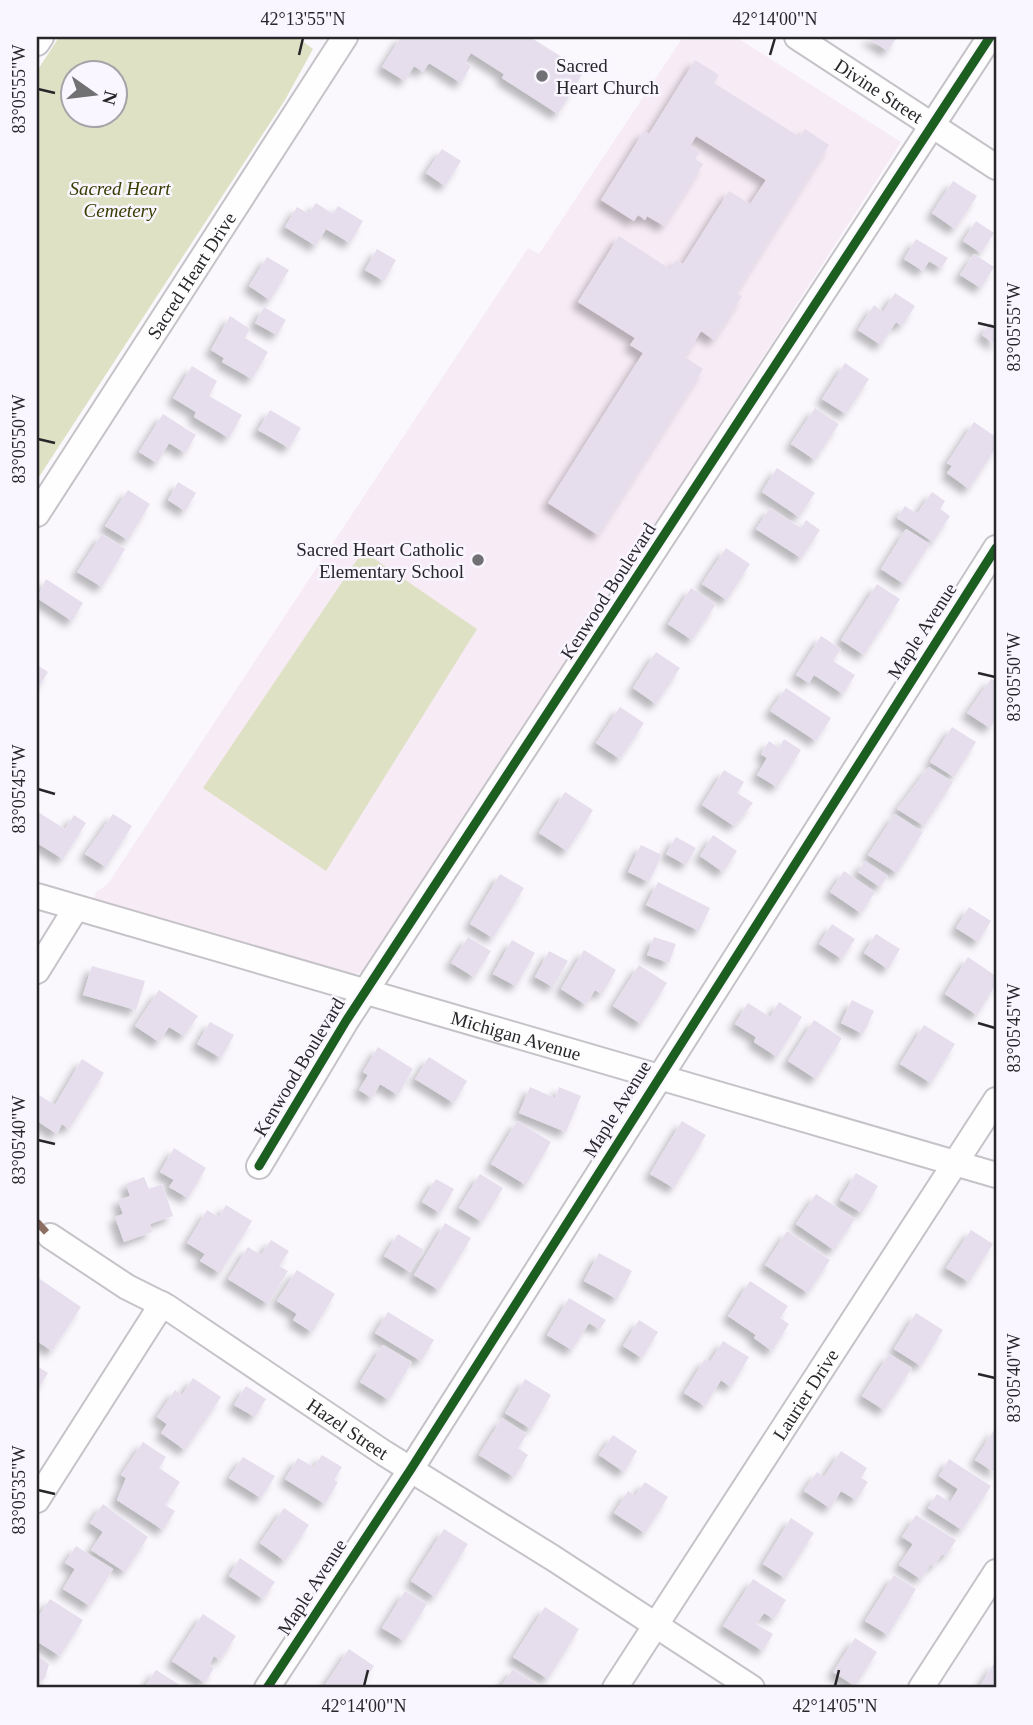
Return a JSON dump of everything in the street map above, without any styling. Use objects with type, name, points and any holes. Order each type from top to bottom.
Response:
[{"type":"street","points":[[37,43],[41,37]]},
{"type":"street","name":"Sacred Heart Drive","points":[[37,514],[345,37]]},
{"type":"street","name":"Divine Street","points":[[797,37],[996,167]]},
{"type":"street","name":"Kenwood Boulevard","points":[[259,1166],[366,991],[990,37]]},
{"type":"street","name":"Maple Avenue","points":[[267,1688],[411,1469],[996,548]]},
{"type":"street","name":"Michigan Avenue","points":[[37,896],[996,1175]]},
{"type":"street","points":[[37,971],[76,908]]},
{"type":"street","name":"Laurier Drive","points":[[615,1688],[996,1100]]},
{"type":"street","name":"Hazel Street","points":[[50,1236],[127,1287],[162,1304],[411,1469],[752,1688]]},
{"type":"street","points":[[37,1500],[162,1304]]},
{"type":"street","points":[[921,1688],[996,1572]]},
{"type":"shaded area","name":"Sacred Heart Catholic Elementary School","points":[[683,37],[736,37],[901,142],[377,958],[365,971],[352,975],[93,901],[96,892],[107,885],[528,248],[539,254]]},
{"type":"green space","name":"Sacred Heart Cemetery","points":[[59,37],[297,37],[313,49],[285,100],[37,480],[37,71]]},
{"type":"green space","points":[[363,551],[477,629],[326,871],[203,788]]},
{"type":"building","name":"Sacred Heart Church","points":[[401,37],[530,37],[584,71],[558,114],[502,78],[504,74],[471,53],[465,62],[471,66],[461,83],[429,63],[423,72],[414,66],[405,81],[382,67]]},
{"type":"building","points":[[866,37],[897,37],[888,51]]},
{"type":"building","points":[[695,60],[719,75],[714,83],[800,137],[805,129],[829,145],[736,293],[742,296],[714,340],[701,331],[685,357],[703,369],[598,535],[548,503],[643,353],[630,345],[635,338],[578,302],[619,236],[670,269],[676,260],[683,264],[729,191],[750,204],[766,180],[696,136],[690,146],[700,152],[695,159],[703,164],[664,226],[647,216],[645,220],[638,215],[634,221],[601,200],[644,131],[649,134]]},
{"type":"building","points":[[442,149],[461,161],[445,186],[426,173]]},
{"type":"building","points":[[953,181],[977,196],[955,229],[932,213]]},
{"type":"building","points":[[316,203],[333,214],[338,206],[363,221],[350,243],[326,229],[316,246],[285,227],[297,207],[309,214]]},
{"type":"building","points":[[976,221],[994,233],[981,253],[963,241]]},
{"type":"building","points":[[916,239],[948,258],[941,268],[929,261],[923,271],[904,259]]},
{"type":"building","points":[[377,249],[396,260],[384,281],[365,270]]},
{"type":"building","points":[[974,254],[994,267],[981,288],[960,275]]},
{"type":"building","points":[[267,257],[289,270],[270,300],[249,286]]},
{"type":"building","points":[[895,293],[915,306],[902,326],[896,322],[881,345],[858,330],[874,305],[883,312]]},
{"type":"building","points":[[264,307],[286,320],[277,335],[255,323]]},
{"type":"building","points":[[230,316],[250,329],[245,338],[268,352],[252,379],[222,362],[224,358],[211,350]]},
{"type":"building","points":[[990,323],[996,327],[996,345],[982,335]]},
{"type":"building","points":[[845,363],[869,379],[846,414],[822,399]]},
{"type":"building","points":[[192,366],[217,381],[209,396],[242,415],[229,438],[194,417],[196,412],[173,398]]},
{"type":"building","points":[[815,408],[839,424],[815,460],[791,444]]},
{"type":"building","points":[[270,410],[301,428],[289,448],[258,430]]},
{"type":"building","points":[[163,414],[196,435],[185,453],[169,443],[157,463],[139,452]]},
{"type":"building","points":[[974,422],[996,437],[996,448],[969,489],[947,473],[952,466],[947,463]]},
{"type":"building","points":[[777,468],[815,493],[799,517],[762,492]]},
{"type":"building","points":[[178,482],[196,493],[185,511],[168,500]]},
{"type":"building","points":[[128,490],[150,504],[128,540],[105,526]]},
{"type":"building","points":[[932,492],[945,501],[940,509],[950,516],[933,542],[897,518],[905,506],[917,514]]},
{"type":"building","points":[[770,508],[801,528],[806,520],[820,530],[801,558],[756,529]]},
{"type":"building","points":[[906,529],[930,544],[904,584],[881,569]]},
{"type":"building","points":[[102,534],[125,549],[102,587],[77,572]]},
{"type":"building","points":[[726,548],[750,564],[727,600],[702,584]]},
{"type":"building","points":[[46,579],[83,603],[72,621],[37,598]]},
{"type":"building","points":[[877,584],[900,599],[864,655],[841,640]]},
{"type":"building","points":[[691,588],[716,604],[692,640],[668,624]]},
{"type":"building","points":[[821,636],[841,649],[833,661],[855,675],[843,694],[814,675],[809,683],[796,675]]},
{"type":"building","points":[[656,652],[680,668],[656,704],[633,688]]},
{"type":"building","points":[[37,665],[48,672],[37,690]]},
{"type":"building","points":[[991,679],[996,682],[996,719],[990,728],[967,713]]},
{"type":"building","points":[[786,688],[831,718],[816,741],[770,711]]},
{"type":"building","points":[[620,707],[644,723],[620,759],[596,743]]},
{"type":"building","points":[[952,727],[976,742],[954,777],[930,762]]},
{"type":"building","points":[[784,739],[801,750],[777,787],[757,775],[767,758],[761,754],[769,741],[779,748]]},
{"type":"building","points":[[929,767],[953,782],[924,826],[897,809]]},
{"type":"building","points":[[724,770],[744,782],[737,793],[753,803],[734,826],[702,805]]},
{"type":"building","points":[[565,792],[593,810],[567,851],[539,833]]},
{"type":"building","points":[[38,812],[65,829],[74,815],[86,823],[63,859],[37,843]]},
{"type":"building","points":[[113,814],[132,826],[106,867],[85,854]]},
{"type":"building","points":[[895,814],[923,832],[897,873],[868,855]]},
{"type":"building","points":[[713,835],[737,851],[723,872],[700,856]]},
{"type":"building","points":[[676,837],[696,848],[686,865],[666,854]]},
{"type":"building","points":[[641,845],[662,855],[649,882],[628,872]]},
{"type":"building","points":[[865,861],[888,876],[880,887],[858,872]]},
{"type":"building","points":[[844,871],[875,892],[861,913],[830,892]]},
{"type":"building","points":[[500,874],[524,888],[493,938],[470,924]]},
{"type":"building","points":[[658,882],[710,908],[699,931],[646,905]]},
{"type":"building","points":[[969,907],[991,921],[978,942],[956,928]]},
{"type":"building","points":[[832,924],[855,939],[842,959],[819,944]]},
{"type":"building","points":[[876,934],[900,949],[888,969],[864,953]]},
{"type":"building","points":[[468,937],[491,951],[474,977],[451,963]]},
{"type":"building","points":[[654,937],[676,944],[669,963],[647,955]]},
{"type":"building","points":[[512,940],[535,953],[516,986],[493,974]]},
{"type":"building","points":[[584,950],[616,970],[602,994],[595,990],[586,1005],[561,989]]},
{"type":"building","points":[[549,951],[568,961],[553,987],[535,977]]},
{"type":"building","points":[[968,957],[996,976],[996,984],[977,1015],[945,994]]},
{"type":"building","points":[[639,965],[667,983],[641,1024],[613,1006]]},
{"type":"building","points":[[92,966],[145,981],[136,1010],[83,995]]},
{"type":"building","points":[[159,990],[198,1016],[184,1036],[169,1027],[159,1042],[135,1026]]},
{"type":"building","points":[[852,1000],[874,1011],[863,1034],[841,1023]]},
{"type":"building","points":[[779,1002],[802,1017],[777,1057],[754,1042],[756,1037],[735,1024],[748,1003],[770,1017]]},
{"type":"building","points":[[814,1020],[842,1038],[816,1079],[788,1061]]},
{"type":"building","points":[[210,1022],[234,1035],[221,1058],[197,1044]]},
{"type":"building","points":[[924,1025],[955,1044],[931,1083],[900,1064]]},
{"type":"building","points":[[378,1047],[413,1069],[398,1095],[380,1084],[372,1098],[359,1090],[368,1075],[363,1072]]},
{"type":"building","points":[[429,1057],[467,1081],[454,1103],[415,1079]]},
{"type":"building","points":[[82,1059],[104,1073],[69,1129],[62,1124],[57,1134],[37,1121],[37,1098],[39,1095],[55,1105]]},
{"type":"building","points":[[530,1087],[555,1098],[559,1087],[581,1096],[566,1132],[519,1113]]},
{"type":"building","points":[[517,1121],[551,1142],[526,1185],[491,1164]]},
{"type":"building","points":[[682,1121],[706,1135],[674,1188],[650,1174]]},
{"type":"building","points":[[174,1148],[206,1168],[188,1198],[169,1187],[174,1180],[160,1172]]},
{"type":"building","points":[[856,1173],[878,1186],[862,1213],[840,1200]]},
{"type":"building","points":[[480,1174],[503,1188],[482,1222],[459,1208]]},
{"type":"building","points":[[144,1177],[149,1189],[162,1184],[173,1216],[150,1224],[152,1232],[124,1242],[115,1217],[123,1214],[118,1200],[130,1196],[126,1184]]},
{"type":"building","points":[[436,1179],[454,1189],[440,1213],[422,1202]]},
{"type":"building","points":[[816,1194],[855,1219],[834,1250],[796,1224]]},
{"type":"building","points":[[226,1205],[252,1221],[220,1273],[200,1261],[205,1254],[187,1243],[207,1210],[219,1217]]},
{"type":"building","points":[[445,1223],[471,1238],[439,1290],[414,1275]]},
{"type":"building","points":[[971,1230],[993,1244],[969,1282],[946,1268]]},
{"type":"building","points":[[787,1231],[830,1260],[808,1293],[765,1265]]},
{"type":"building","points":[[398,1234],[424,1250],[410,1272],[384,1256]]},
{"type":"building","points":[[271,1240],[289,1251],[279,1266],[288,1271],[268,1304],[228,1279],[248,1247],[261,1255]]},
{"type":"building","points":[[599,1253],[632,1271],[617,1299],[584,1281]]},
{"type":"building","points":[[297,1270],[335,1294],[312,1332],[293,1320],[297,1314],[277,1301]]},
{"type":"building","points":[[37,1277],[81,1307],[52,1351],[37,1341]]},
{"type":"building","points":[[750,1281],[788,1306],[780,1318],[789,1324],[772,1351],[754,1338],[756,1335],[728,1316]]},
{"type":"building","points":[[569,1298],[606,1320],[600,1329],[589,1323],[572,1350],[547,1335]]},
{"type":"building","points":[[388,1312],[434,1340],[421,1361],[375,1333]]},
{"type":"building","points":[[916,1313],[943,1330],[921,1366],[894,1349]]},
{"type":"building","points":[[639,1320],[658,1332],[642,1358],[623,1346]]},
{"type":"building","points":[[723,1341],[749,1357],[731,1387],[721,1380],[705,1406],[684,1393],[705,1359],[710,1362]]},
{"type":"building","points":[[383,1345],[412,1362],[389,1400],[360,1382]]},
{"type":"building","points":[[889,1354],[912,1368],[884,1410],[862,1396]]},
{"type":"building","points":[[37,1366],[48,1373],[37,1391]]},
{"type":"building","points":[[193,1378],[221,1397],[185,1450],[161,1433],[167,1424],[157,1417],[175,1390],[182,1395]]},
{"type":"building","points":[[525,1379],[551,1395],[531,1429],[505,1413]]},
{"type":"building","points":[[246,1386],[266,1399],[255,1417],[234,1405]]},
{"type":"building","points":[[502,1418],[527,1434],[518,1448],[528,1455],[514,1477],[479,1455]]},
{"type":"building","points":[[996,1427],[996,1473],[975,1460]]},
{"type":"building","points":[[613,1435],[637,1451],[624,1472],[599,1455]]},
{"type":"building","points":[[143,1442],[166,1457],[159,1468],[180,1482],[165,1505],[175,1511],[163,1530],[117,1500],[126,1478],[121,1475]]},
{"type":"building","points":[[841,1451],[867,1468],[861,1478],[868,1482],[856,1500],[841,1491],[830,1508],[804,1491],[817,1472],[824,1477]]},
{"type":"building","points":[[322,1455],[342,1467],[334,1480],[338,1482],[325,1504],[285,1479],[298,1458],[314,1467]]},
{"type":"building","points":[[243,1457],[275,1476],[261,1498],[229,1478]]},
{"type":"building","points":[[949,1459],[991,1486],[962,1530],[928,1508],[937,1494],[950,1502],[958,1489],[939,1476]]},
{"type":"building","points":[[645,1482],[668,1497],[645,1533],[614,1513],[628,1491],[635,1496]]},
{"type":"building","points":[[103,1504],[148,1537],[125,1572],[91,1550],[103,1532],[90,1523]]},
{"type":"building","points":[[284,1508],[309,1525],[285,1561],[260,1543]]},
{"type":"building","points":[[916,1515],[956,1540],[946,1556],[942,1554],[934,1566],[931,1564],[921,1579],[899,1565],[913,1544],[902,1537]]},
{"type":"building","points":[[791,1518],[814,1533],[785,1578],[763,1564]]},
{"type":"building","points":[[444,1529],[468,1544],[435,1597],[411,1581]]},
{"type":"building","points":[[76,1546],[113,1569],[90,1606],[63,1589],[75,1569],[65,1563]]},
{"type":"building","points":[[240,1558],[275,1582],[263,1599],[229,1576]]},
{"type":"building","points":[[894,1575],[916,1589],[888,1635],[865,1621]]},
{"type":"building","points":[[753,1579],[786,1600],[774,1619],[764,1613],[756,1624],[773,1634],[763,1651],[723,1626]]},
{"type":"building","points":[[405,1591],[427,1604],[404,1641],[382,1628]]},
{"type":"building","points":[[50,1599],[83,1620],[60,1656],[38,1642],[37,1644],[37,1619]]},
{"type":"building","points":[[545,1607],[579,1629],[548,1679],[513,1657]]},
{"type":"building","points":[[203,1614],[236,1636],[220,1660],[214,1656],[209,1665],[214,1668],[205,1683],[172,1661]]},
{"type":"building","points":[[855,1638],[877,1652],[855,1686],[833,1672]]},
{"type":"building","points":[[349,1649],[374,1666],[359,1688],[323,1688]]},
{"type":"building","points":[[37,1655],[49,1664],[45,1678],[39,1683],[48,1688],[37,1688]]},
{"type":"building","points":[[996,1660],[996,1688],[983,1688],[980,1686]]},
{"type":"building","points":[[513,1669],[538,1685],[536,1688],[500,1688]]},
{"type":"building","points":[[156,1670],[185,1688],[144,1688]]},
{"type":"marked path","points":[[37,1222],[50,1236]]},
{"type":"cycle path","points":[[259,1166],[346,1021],[990,37]]},
{"type":"cycle path","points":[[267,1688],[411,1469],[996,548]]},
{"type":"place","name":"Sacred Heart Church","points":[[542,76]]},
{"type":"place","name":"Sacred Heart Catholic Elementary School","points":[[478,560]]}]
